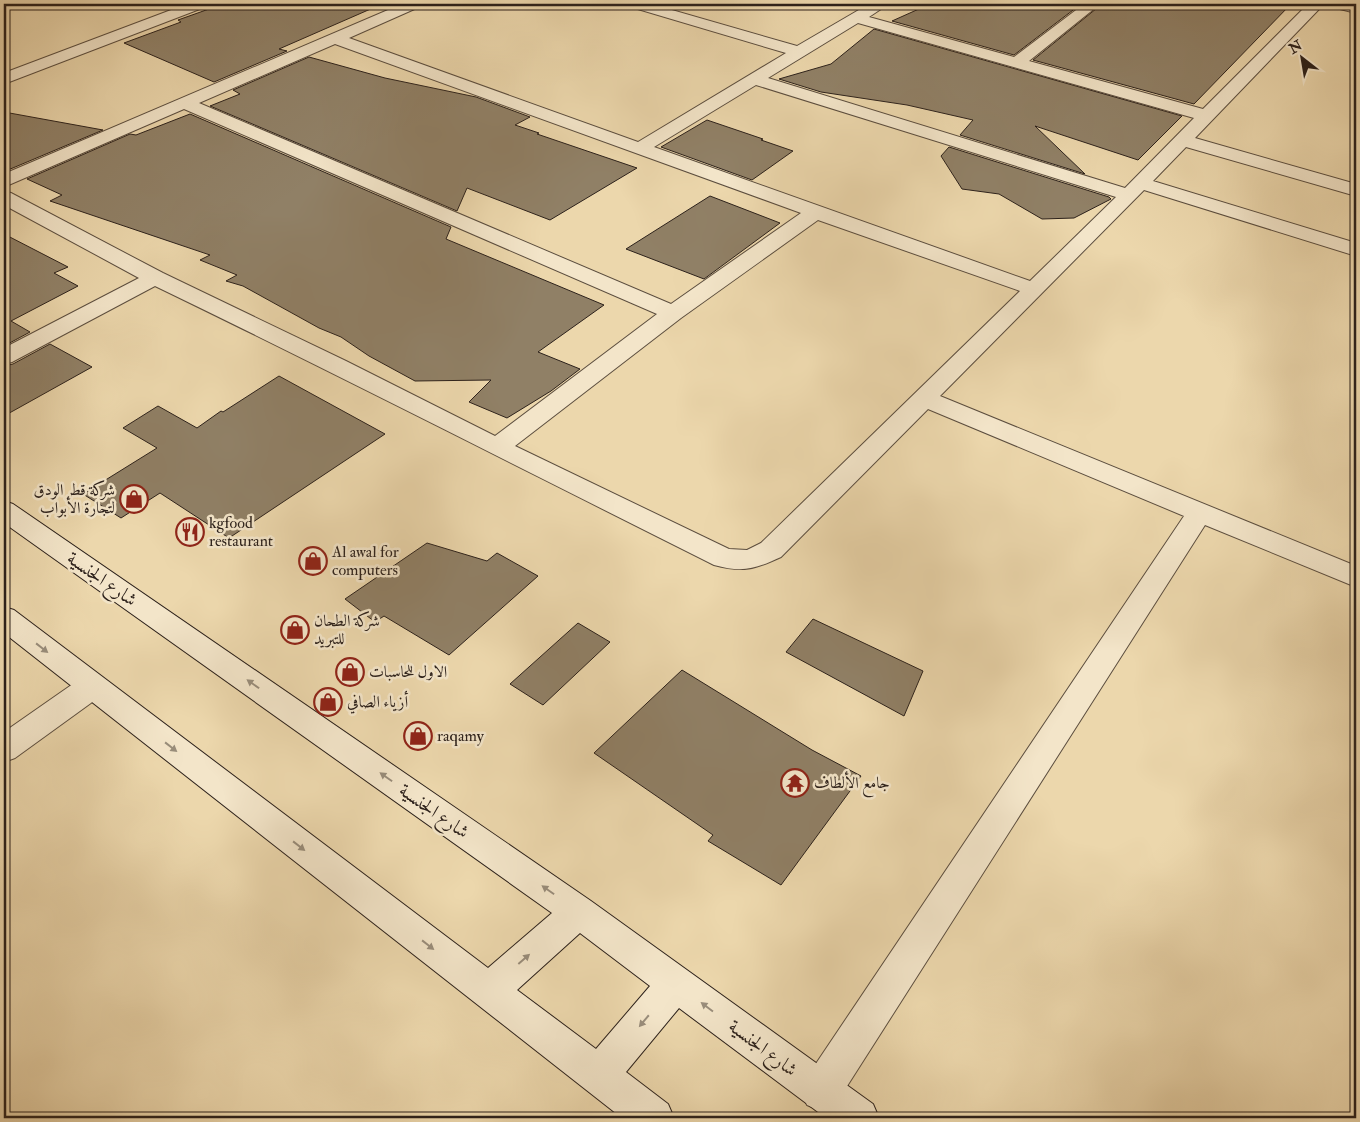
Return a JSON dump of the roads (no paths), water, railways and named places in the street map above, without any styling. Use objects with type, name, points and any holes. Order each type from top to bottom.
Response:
[{"type":"street","points":[[4,79],[200,4]]},
{"type":"street","points":[[4,182],[414,4]]},
{"type":"street","points":[[636,4],[799,52]]},
{"type":"street","points":[[639,149],[879,4]]},
{"type":"street","points":[[1016,63],[1092,4]]},
{"type":"street","points":[[4,197],[155,278],[338,366],[497,447],[724,558],[750,560],[771,550],[1207,116],[1316,4]]},
{"type":"street","points":[[1337,4],[1356,8]]},
{"type":"street","points":[[856,18],[1207,116]]},
{"type":"street","points":[[334,38],[639,149],[1034,289]]},
{"type":"street","points":[[754,79],[1134,189],[1356,250]]},
{"type":"street","points":[[184,103],[673,313]]},
{"type":"street","points":[[1182,140],[1356,190]]},
{"type":"street","points":[[497,447],[673,313],[816,212]]},
{"type":"street","points":[[4,357],[155,278]]},
{"type":"street","points":[[923,398],[1356,577]]},
{"type":"street","name":"شارع الجنسية","points":[[4,510],[579,912],[860,1118]]},
{"type":"street","points":[[821,1091],[1200,512]]},
{"type":"street","points":[[4,618],[91,687],[654,1118]]},
{"type":"street","points":[[4,748],[91,687]]},
{"type":"street","points":[[488,991],[579,912]]},
{"type":"street","points":[[598,1076],[676,983]]},
{"type":"place","name":"شركة قطر الودق لتجارة الأبواب","points":[[134,499]]},
{"type":"place","name":"kgfood restaurant","points":[[190,532]]},
{"type":"place","name":"Al awal for computers","points":[[313,561]]},
{"type":"place","name":"شركة الطحان للتبريد","points":[[295,630]]},
{"type":"place","name":"الاول للحاسبات","points":[[350,672]]},
{"type":"place","name":"أزياء الصافي","points":[[328,702]]},
{"type":"place","name":"raqamy","points":[[418,736]]},
{"type":"place","name":"جامع الألطاف","points":[[795,783]]}]
